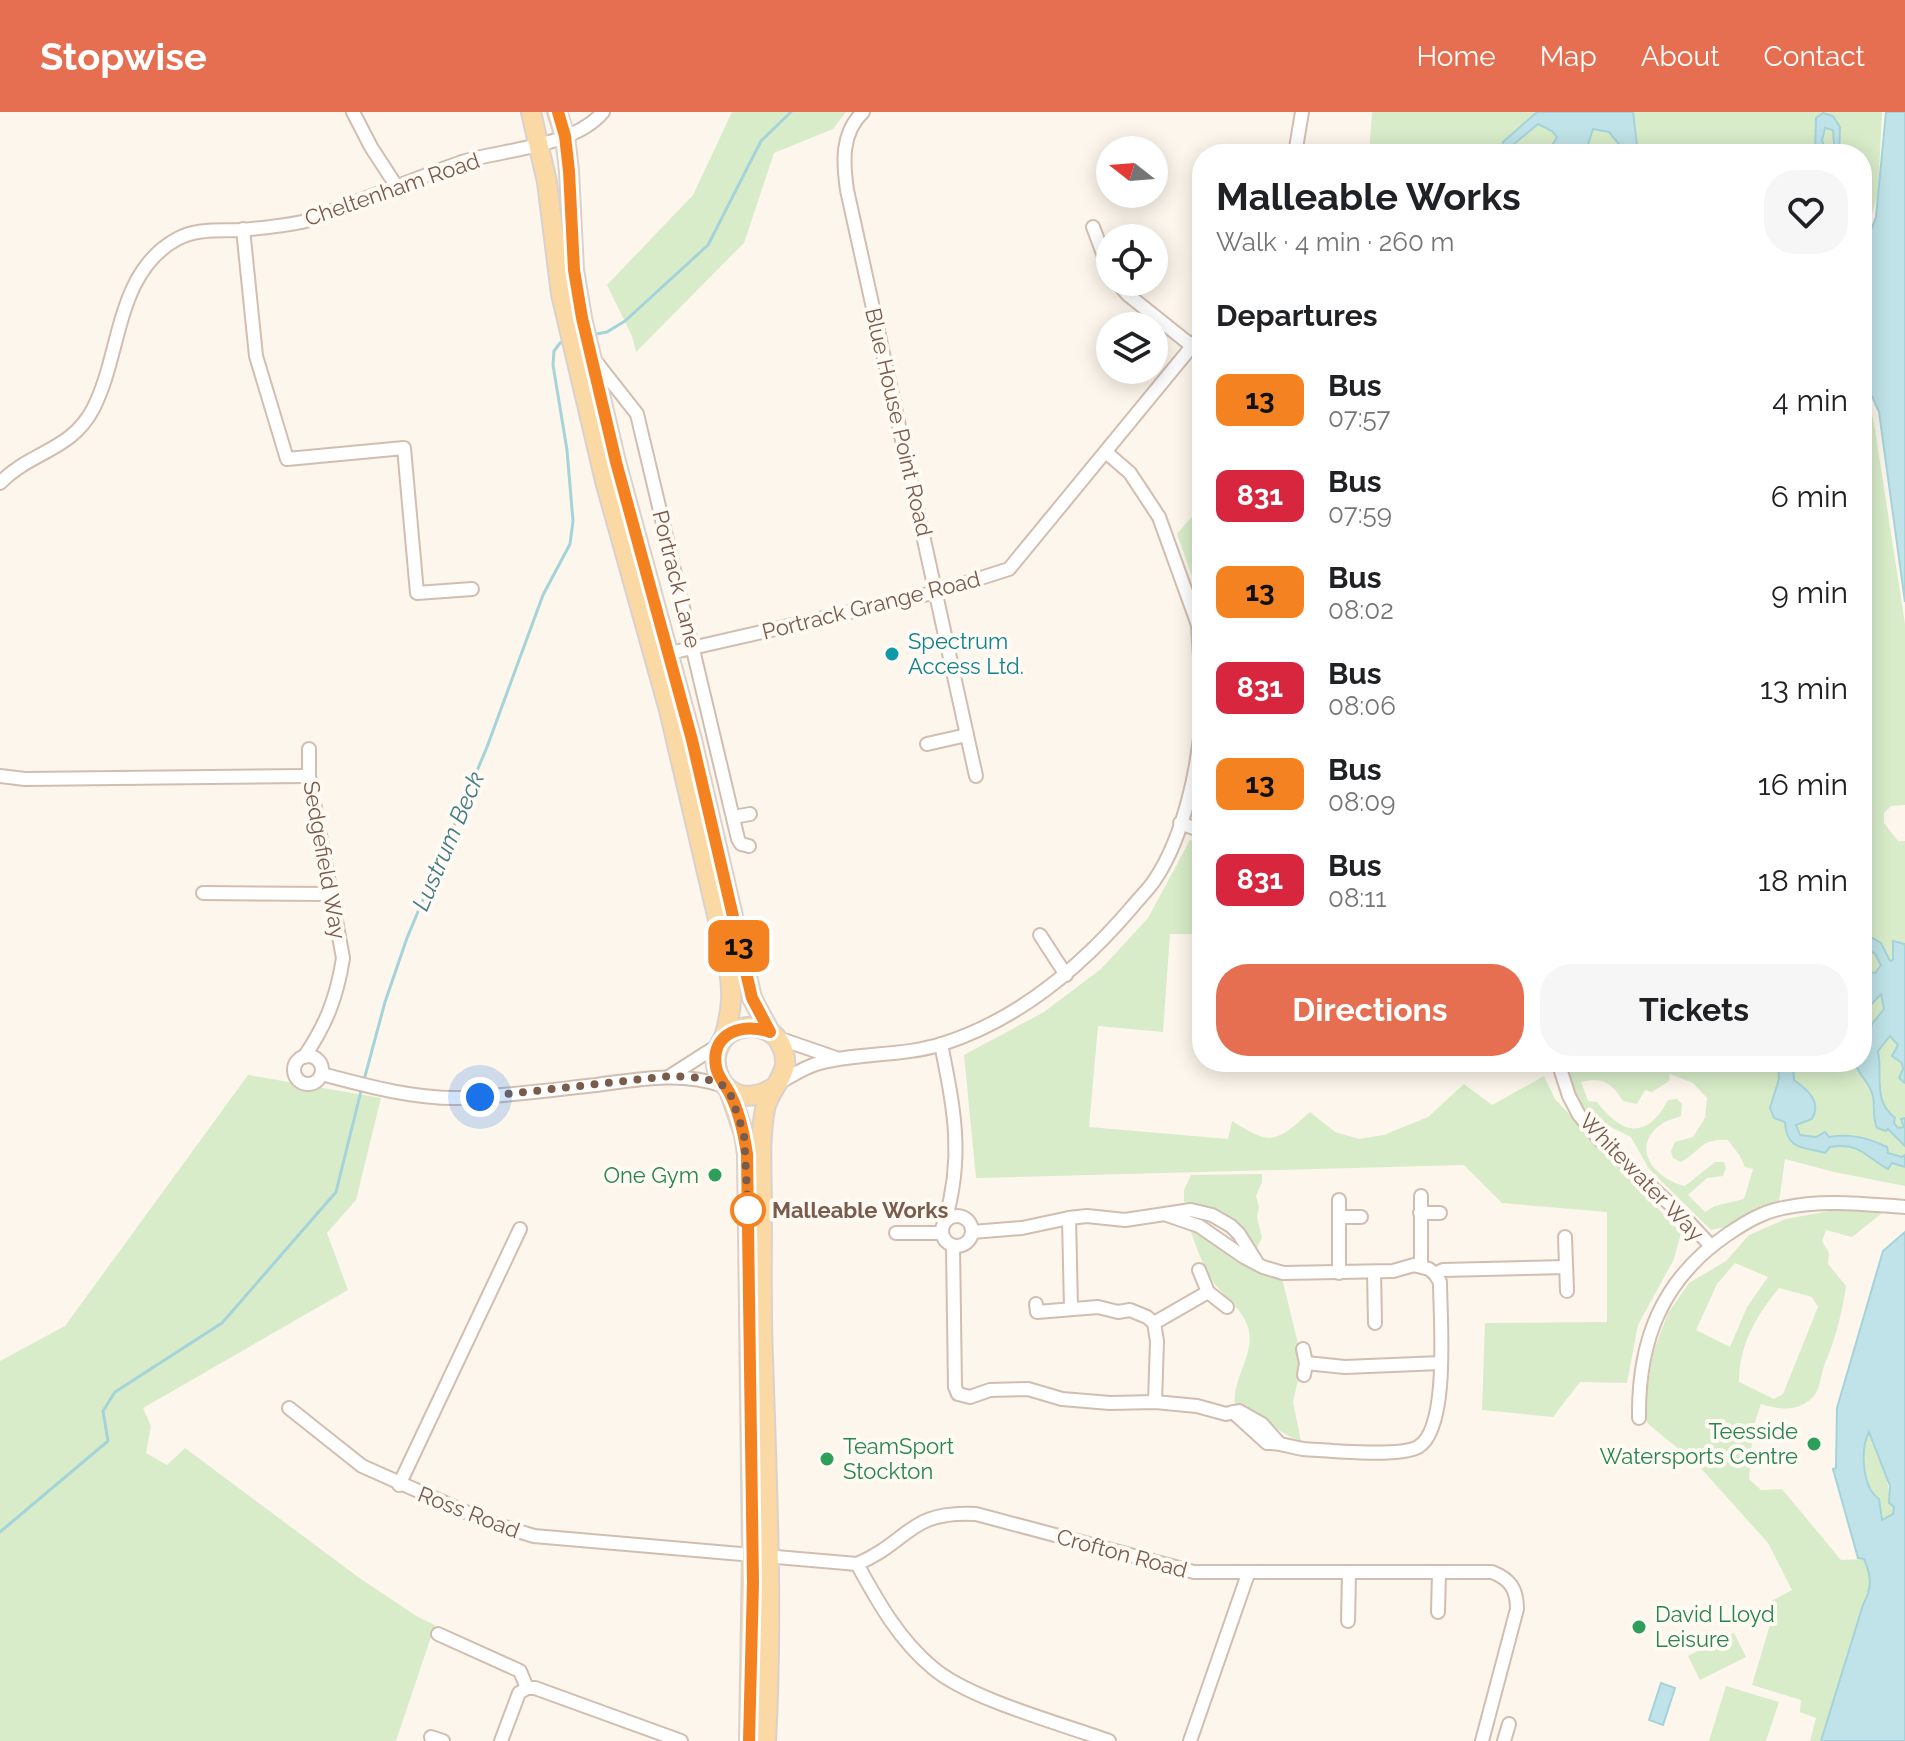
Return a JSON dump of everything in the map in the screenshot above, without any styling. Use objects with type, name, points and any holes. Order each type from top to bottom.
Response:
[{"type":"main road","name":"Portrack Lane","points":[[531,112],[547,182],[556,267],[585,352],[670,653],[749,989],[755,1007],[783,1048],[785,1062],[766,1106],[762,1145],[761,1555],[749,1741]]},
{"type":"main road","name":"Portrack Lane","points":[[557,112],[565,136],[569,171],[575,320]]},
{"type":"main road","name":"Portrack Lane","points":[[585,352],[605,481],[666,698],[733,993],[732,1010],[715,1060],[716,1072],[726,1088],[744,1134],[747,1154],[766,1741]]},
{"type":"main road","points":[[722,1041],[738,1028],[754,1027],[773,1035]]},
{"type":"main road","points":[[726,1088],[746,1097],[761,1096],[776,1086]]},
{"type":"street","name":"Cheltenham Road","points":[[0,483],[25,462],[62,444],[85,422],[106,376],[136,279],[150,260],[175,240],[191,232],[303,222],[462,162],[565,136],[596,120],[603,112]]},
{"type":"street","name":"Blue House Point Road","points":[[863,112],[849,135],[843,157],[844,174],[976,776]]},
{"type":"street","points":[[1297,144],[1302,112]]},
{"type":"street","points":[[357,114],[397,187]]},
{"type":"street","points":[[1093,227],[1096,232]]},
{"type":"street","points":[[243,229],[256,356],[287,459],[404,448],[417,593],[472,589]]},
{"type":"street","points":[[1130,296],[1192,346]]},
{"type":"street","name":"Portrack Grange Road","points":[[670,653],[937,592],[1009,569],[1192,346]]},
{"type":"street","name":"Portrack Lane","points":[[585,352],[619,389],[639,421],[734,817],[741,844],[749,846]]},
{"type":"street","points":[[1107,453],[1130,473],[1159,517],[1192,608]]},
{"type":"street","points":[[927,744],[967,735]]},
{"type":"street","name":"Sedgefield Way","points":[[304,1057],[324,1029],[340,979],[343,958],[309,776],[309,749]]},
{"type":"street","points":[[0,776],[25,779],[309,776]]},
{"type":"street","points":[[776,1086],[815,1064],[902,1053],[941,1044],[994,1023],[1066,975],[1116,926],[1156,878],[1180,823],[1192,781]]},
{"type":"street","points":[[734,817],[750,814]]},
{"type":"street","points":[[1180,823],[1192,827]]},
{"type":"street","points":[[203,893],[331,894]]},
{"type":"street","points":[[1040,935],[1066,975]]},
{"type":"street","points":[[324,1029],[322,1070],[319,1080],[310,1084],[298,1080],[295,1067],[304,1057],[312,1057],[322,1070],[346,1080],[410,1094],[457,1098],[670,1076],[698,1078],[726,1088]]},
{"type":"street","points":[[773,1035],[803,1049],[839,1059]]},
{"type":"street","points":[[670,1076],[722,1041]]},
{"type":"street","points":[[941,1044],[956,1130],[955,1188],[944,1227],[945,1241],[960,1246],[968,1241],[972,1232],[964,1218],[955,1188]]},
{"type":"street","name":"Whitewater Way","points":[[1561,1072],[1569,1096],[1589,1127],[1711,1246]]},
{"type":"street","points":[[1421,1196],[1421,1265]]},
{"type":"street","points":[[1339,1200],[1339,1273]]},
{"type":"street","points":[[1639,1418],[1642,1363],[1657,1313],[1677,1282],[1711,1246],[1751,1219],[1782,1208],[1838,1202],[1905,1207]]},
{"type":"street","points":[[1420,1213],[1440,1213]]},
{"type":"street","points":[[953,1246],[955,1387],[958,1394],[963,1396],[990,1390],[1028,1389],[1062,1399],[1197,1406],[1226,1414],[1233,1412],[1267,1443],[1337,1451],[1403,1451],[1417,1447],[1428,1439],[1435,1423],[1440,1398],[1440,1282],[1435,1274],[1421,1265],[1374,1272],[1283,1273],[1244,1257],[1199,1226],[1164,1214],[1125,1220],[1087,1216],[1022,1228],[972,1232]]},
{"type":"street","points":[[896,1233],[944,1227],[955,1216],[964,1218]]},
{"type":"street","points":[[1339,1217],[1361,1217]]},
{"type":"street","points":[[1069,1218],[1071,1308]]},
{"type":"street","points":[[399,1485],[520,1229]]},
{"type":"street","points":[[1565,1237],[1567,1291]]},
{"type":"street","points":[[1435,1274],[1443,1270],[1566,1267]]},
{"type":"street","points":[[1199,1270],[1208,1292],[1227,1307]]},
{"type":"street","points":[[1374,1272],[1377,1323]]},
{"type":"street","points":[[1154,1323],[1208,1292]]},
{"type":"street","points":[[1036,1304],[1037,1312],[1098,1307],[1130,1310],[1154,1323],[1158,1359],[1155,1402]]},
{"type":"street","points":[[1303,1349],[1305,1369],[1440,1363]]},
{"type":"street","name":"Ross Road","points":[[289,1408],[362,1466],[488,1522],[534,1536],[761,1555]]},
{"type":"street","name":"Crofton Road","points":[[857,1564],[872,1558],[927,1519],[957,1513],[1004,1521],[1169,1568],[1212,1574],[1492,1572],[1512,1585],[1517,1595],[1517,1609],[1482,1741]]},
{"type":"street","points":[[761,1555],[857,1564],[893,1625],[934,1670],[979,1694],[1109,1741]]},
{"type":"street","points":[[1348,1621],[1349,1573]]},
{"type":"street","points":[[1438,1612],[1439,1573]]},
{"type":"street","points":[[1190,1741],[1248,1574]]},
{"type":"street","points":[[438,1634],[520,1671],[527,1688]]},
{"type":"street","points":[[501,1741],[519,1693],[527,1688],[535,1688],[681,1741]]},
{"type":"street","points":[[1504,1741],[1509,1724]]},
{"type":"street","points":[[633,1741],[639,1726]]},
{"type":"green space","points":[[732,112],[846,112],[833,129],[774,153],[744,243],[636,352],[632,336],[607,285],[693,195]]},
{"type":"green space","points":[[1372,112],[1882,112],[1878,194],[1872,214],[1872,144],[1370,144]]},
{"type":"green space","points":[[1872,415],[1905,624],[1905,805],[1891,806],[1884,813],[1884,823],[1898,841],[1905,841],[1905,1186],[1785,1159],[1779,1202],[1740,1217],[1725,1227],[1711,1230],[1649,1169],[1631,1137],[1593,1118],[1581,1106],[1569,1072],[1872,1072]],"holes":[[[1670,1074],[1693,1083],[1707,1098],[1705,1118],[1693,1137],[1675,1142],[1671,1151],[1673,1158],[1681,1162],[1707,1143],[1728,1140],[1745,1167],[1753,1169],[1744,1199],[1715,1206],[1705,1212],[1688,1195],[1707,1178],[1723,1176],[1726,1168],[1724,1162],[1715,1162],[1685,1186],[1655,1169],[1646,1151],[1653,1132],[1663,1123],[1681,1116],[1682,1104],[1677,1099],[1668,1100],[1652,1122],[1634,1128],[1616,1121],[1597,1102],[1588,1101],[1581,1082],[1606,1082],[1623,1101],[1637,1104],[1645,1090],[1652,1092],[1669,1081]]]},
{"type":"green space","points":[[1192,517],[1192,576],[1177,534]]},
{"type":"green space","points":[[1192,840],[1192,934],[1170,934],[1163,1032],[1098,1026],[1089,1127],[1228,1139],[1232,1121],[1256,1134],[1273,1138],[1289,1130],[1310,1112],[1335,1132],[1359,1139],[1384,1135],[1428,1117],[1464,1084],[1492,1105],[1544,1076],[1555,1099],[1681,1233],[1674,1259],[1638,1325],[1627,1383],[1580,1382],[1553,1417],[1482,1410],[1485,1323],[1607,1322],[1607,1212],[1502,1203],[1464,1165],[976,1178],[964,1055],[1044,1012],[1101,969],[1148,918]]},
{"type":"green space","points":[[248,1075],[381,1098],[356,1200],[327,1233],[348,1290],[143,1408],[151,1426],[146,1453],[167,1465],[185,1448],[358,1577],[435,1625],[396,1741],[0,1741],[0,1361],[65,1326]]},
{"type":"green space","points":[[1262,1174],[1256,1196],[1262,1238],[1256,1249],[1225,1217],[1184,1202],[1184,1190],[1191,1175]]},
{"type":"green space","points":[[1835,1210],[1882,1213],[1852,1237],[1826,1230],[1822,1241],[1829,1253],[1828,1264],[1846,1286],[1838,1327],[1818,1390],[1808,1401],[1796,1407],[1775,1408],[1761,1404],[1753,1428],[1749,1479],[1761,1490],[1782,1489],[1841,1560],[1865,1559],[1869,1572],[1868,1593],[1821,1741],[1810,1741],[1816,1718],[1800,1712],[1801,1700],[1752,1685],[1772,1618],[1768,1603],[1792,1590],[1768,1543],[1698,1465],[1647,1423],[1647,1390],[1653,1353],[1668,1313],[1689,1283],[1726,1261],[1749,1235],[1786,1219]],"holes":[[[1735,1263],[1768,1277],[1747,1307],[1730,1347],[1696,1330],[1717,1284]],[[1779,1288],[1812,1297],[1818,1307],[1783,1394],[1774,1399],[1739,1382],[1742,1356],[1750,1332]]]},
{"type":"green space","points":[[1190,1226],[1261,1274],[1282,1278],[1301,1356],[1293,1402],[1301,1441],[1235,1405],[1237,1385],[1249,1347],[1248,1327],[1239,1310],[1210,1276]]},
{"type":"green space","points":[[1869,1431],[1885,1476],[1890,1503],[1895,1507],[1893,1514],[1882,1520],[1869,1487],[1865,1465]]},
{"type":"green space","points":[[1734,1633],[1746,1657],[1700,1680],[1688,1656]]},
{"type":"green space","points":[[1726,1686],[1779,1702],[1766,1741],[1709,1741]]},
{"type":"water","points":[[1537,112],[1633,112],[1637,144],[1619,144],[1609,132],[1593,129],[1588,144],[1553,144],[1557,137],[1538,124],[1514,144],[1503,142]]},
{"type":"water","points":[[1886,112],[1905,112],[1905,602],[1879,412],[1872,396],[1872,228],[1876,217]]},
{"type":"water","points":[[1823,113],[1833,116],[1840,127],[1839,144],[1834,144],[1833,130],[1825,128],[1823,144],[1815,144],[1816,118]]},
{"type":"water","points":[[1872,938],[1881,943],[1890,961],[1893,960],[1893,941],[1905,944],[1905,1083],[1899,1078],[1902,1063],[1892,1056],[1898,1045],[1890,1036],[1878,1051],[1883,1103],[1895,1118],[1898,1128],[1904,1127],[1901,1119],[1905,1118],[1905,1146],[1888,1129],[1877,1128],[1874,1100],[1860,1072],[1872,1072],[1872,1024],[1884,1009],[1881,994],[1872,1004],[1872,972],[1875,973],[1881,965],[1872,952]]},
{"type":"water","points":[[1779,1072],[1794,1072],[1794,1080],[1814,1102],[1812,1119],[1796,1125],[1800,1135],[1816,1137],[1825,1132],[1829,1137],[1866,1139],[1887,1147],[1888,1153],[1905,1155],[1905,1167],[1892,1163],[1888,1169],[1849,1147],[1830,1147],[1825,1153],[1793,1143],[1785,1122],[1774,1118],[1770,1108]]},
{"type":"water","points":[[1905,1232],[1905,1741],[1821,1741],[1870,1582],[1864,1559],[1858,1558],[1833,1469],[1836,1468],[1837,1408],[1883,1251]],"holes":[[[1869,1432],[1890,1486],[1889,1503],[1894,1507],[1893,1514],[1882,1520],[1879,1499],[1869,1486],[1864,1468],[1864,1448]]]},
{"type":"water","points":[[1661,1683],[1675,1688],[1663,1725],[1649,1720]]},
{"type":"waterway","name":"Lustrum Beck","points":[[591,335],[607,332],[625,321],[708,245],[761,141],[791,112]]},
{"type":"waterway","name":"Lustrum Beck","points":[[364,1080],[385,1002],[407,938],[487,747],[543,595],[570,544],[573,521],[567,450],[553,365],[554,351],[564,342]]},
{"type":"waterway","name":"Lustrum Beck","points":[[0,1532],[108,1441],[103,1411],[115,1392],[222,1323],[336,1192],[362,1087]]},
{"type":"bus line","name":"13","points":[[558,112],[565,136],[574,270],[582,318],[616,462],[692,740],[752,998],[770,1032],[754,1027],[738,1028],[724,1038],[715,1060],[716,1072],[736,1107],[747,1154],[753,1583],[749,1741]]},
{"type":"place","name":"Spectrum Access Ltd.","points":[[892,654]]},
{"type":"place","name":"One Gym","points":[[715,1175]]},
{"type":"place","name":"Malleable Works","points":[[748,1210]]},
{"type":"place","name":"Teesside Watersports Centre","points":[[1814,1444]]},
{"type":"place","name":"TeamSport Stockton","points":[[827,1459]]},
{"type":"place","name":"David Lloyd Leisure","points":[[1639,1627]]},
{"type":"route","points":[[480,1097],[670,1076],[698,1078],[724,1086],[729,1090],[744,1134],[748,1210]]}]
